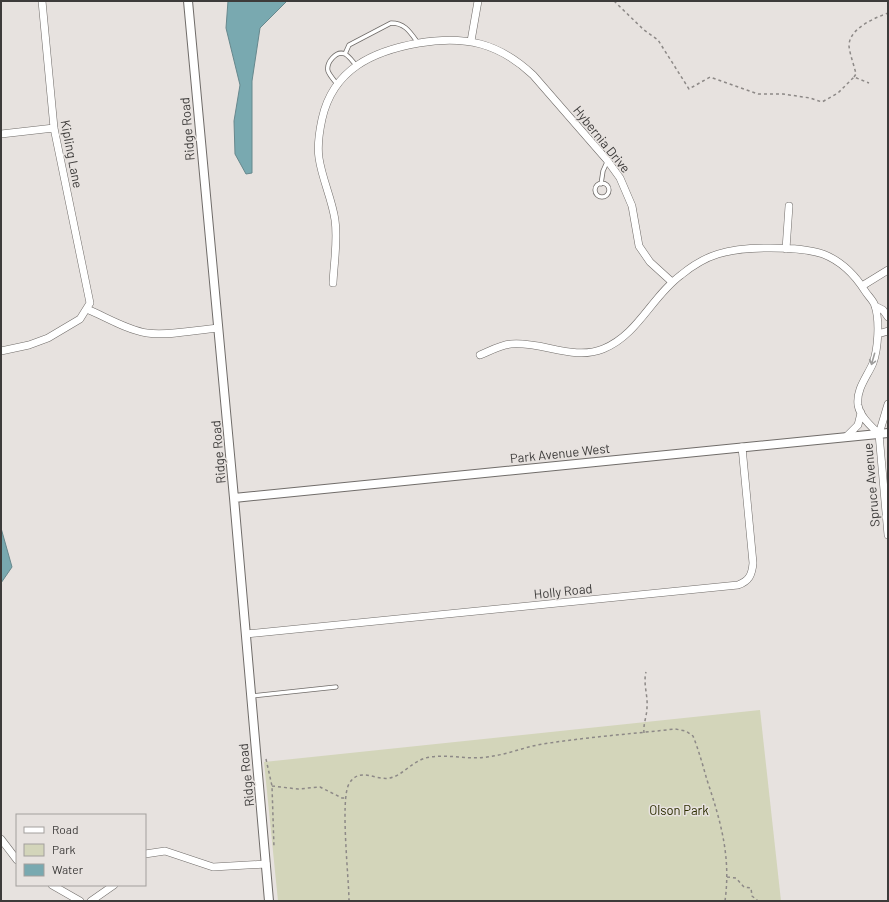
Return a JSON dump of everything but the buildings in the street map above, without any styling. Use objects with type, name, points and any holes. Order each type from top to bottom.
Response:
[{"type":"street","name":"Kipling Lane","points":[[42,1],[54,128],[90,303],[87,309]]},
{"type":"street","name":"Ridge Road","points":[[188,1],[234,498],[269,901]]},
{"type":"street","points":[[471,41],[478,1]]},
{"type":"street","name":"Hybernia Drive","points":[[333,283],[335,220],[322,169],[318,139],[325,106],[337,84],[356,65],[374,55],[396,47],[435,40],[471,41],[498,50],[522,65],[533,75],[608,161],[620,178],[631,204],[639,246],[672,282]]},
{"type":"street","points":[[1,134],[54,128]]},
{"type":"street","points":[[786,249],[789,206]]},
{"type":"street","points":[[480,355],[512,344],[531,345],[580,353],[601,350],[618,342],[633,328],[672,282],[699,263],[709,258],[718,254],[739,250],[804,250],[823,254],[836,260],[851,273],[862,286],[875,306],[878,334],[873,362],[860,389],[858,406],[865,420],[879,434],[888,404]]},
{"type":"street","points":[[862,286],[888,270]]},
{"type":"street","points":[[875,306],[883,310],[888,317]]},
{"type":"street","points":[[1,350],[29,345],[48,338],[80,319],[87,309],[128,327],[147,332],[174,333],[218,328]]},
{"type":"street","points":[[878,334],[888,331]]},
{"type":"street","points":[[846,437],[858,425],[861,413]]},
{"type":"street","name":"Park Avenue West","points":[[234,498],[888,433]]},
{"type":"street","name":"Spruce Avenue","points":[[879,434],[888,534]]},
{"type":"street","name":"Holly Road","points":[[246,634],[738,586],[744,583],[751,576],[753,563],[742,447]]},
{"type":"street","points":[[1,839],[16,859]]},
{"type":"street","points":[[146,854],[165,851],[213,867],[266,864]]},
{"type":"street","points":[[54,886],[80,901]]},
{"type":"street","points":[[91,901],[113,886]]},
{"type":"lane","points":[[345,54],[349,45],[391,23],[399,23],[405,26],[418,43]]},
{"type":"lane","points":[[337,84],[328,72],[327,67],[332,58],[341,53],[345,54],[356,65]]},
{"type":"lane","points":[[601,184],[603,171],[608,161]]},
{"type":"lane","points":[[251,696],[336,687]]},
{"type":"path","points":[[614,1],[644,30],[658,40],[689,89],[710,77],[758,94],[783,94],[810,98],[822,102],[838,94],[856,74],[849,45],[852,35],[860,27],[888,13]]},
{"type":"path","points":[[854,77],[869,83]]},
{"type":"path","points":[[644,733],[644,719],[648,705],[644,680],[646,672]]},
{"type":"path","points":[[349,901],[346,798],[349,782],[357,776],[366,774],[380,778],[391,778],[415,762],[429,757],[489,757],[544,744],[675,729],[686,731],[693,736],[724,835],[727,877],[725,901]]},
{"type":"path","points":[[272,786],[298,789],[320,787],[342,798],[346,798]]},
{"type":"path","points":[[727,877],[736,878],[744,887],[751,888],[752,896],[758,901]]},
{"type":"green space","name":"Olson Park","points":[[760,710],[781,901],[278,901],[264,762]]},
{"type":"water","points":[[228,1],[287,1],[260,28],[252,81],[252,173],[246,174],[235,154],[234,121],[240,85],[226,28]]},
{"type":"water","points":[[1,528],[12,567],[1,583]]}]
